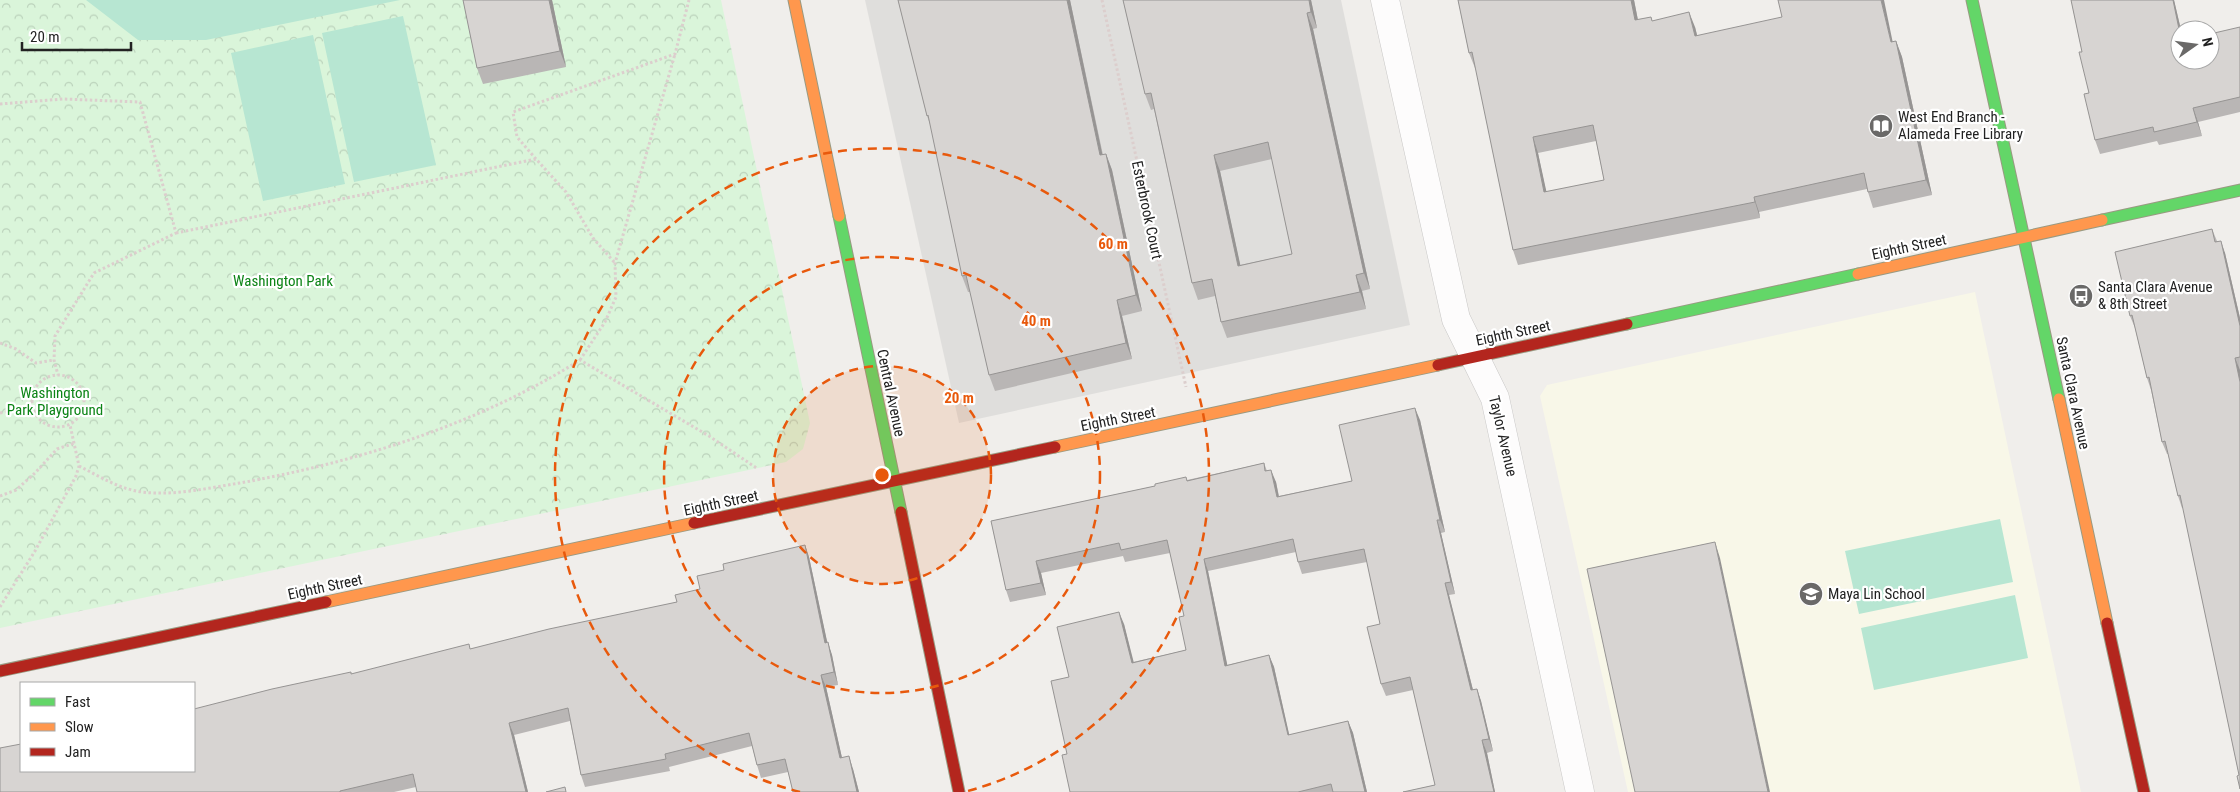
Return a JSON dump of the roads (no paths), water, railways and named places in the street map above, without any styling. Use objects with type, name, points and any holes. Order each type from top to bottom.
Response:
[{"type":"main road","name":"Central Avenue","points":[[794,0],[960,792]]},
{"type":"main road","name":"Santa Clara Avenue","points":[[1972,0],[2025,236],[2144,792]]},
{"type":"main road","name":"Eighth Street","points":[[0,671],[1193,419],[2240,190]]},
{"type":"street","name":"Taylor Avenue","points":[[1385,0],[1454,313],[1495,398],[1580,792]]},
{"type":"place","name":"West End Branch - Alameda Free Library","points":[[1881,126]]},
{"type":"place","name":"Santa Clara Avenue & 8th Street","points":[[2081,296]]},
{"type":"place","name":"Maya Lin School","points":[[1811,594]]},
{"type":"park label","name":"Washington Park","points":[[283,281]]},
{"type":"park label","name":"Washington Park Playground","points":[[55,402]]}]
